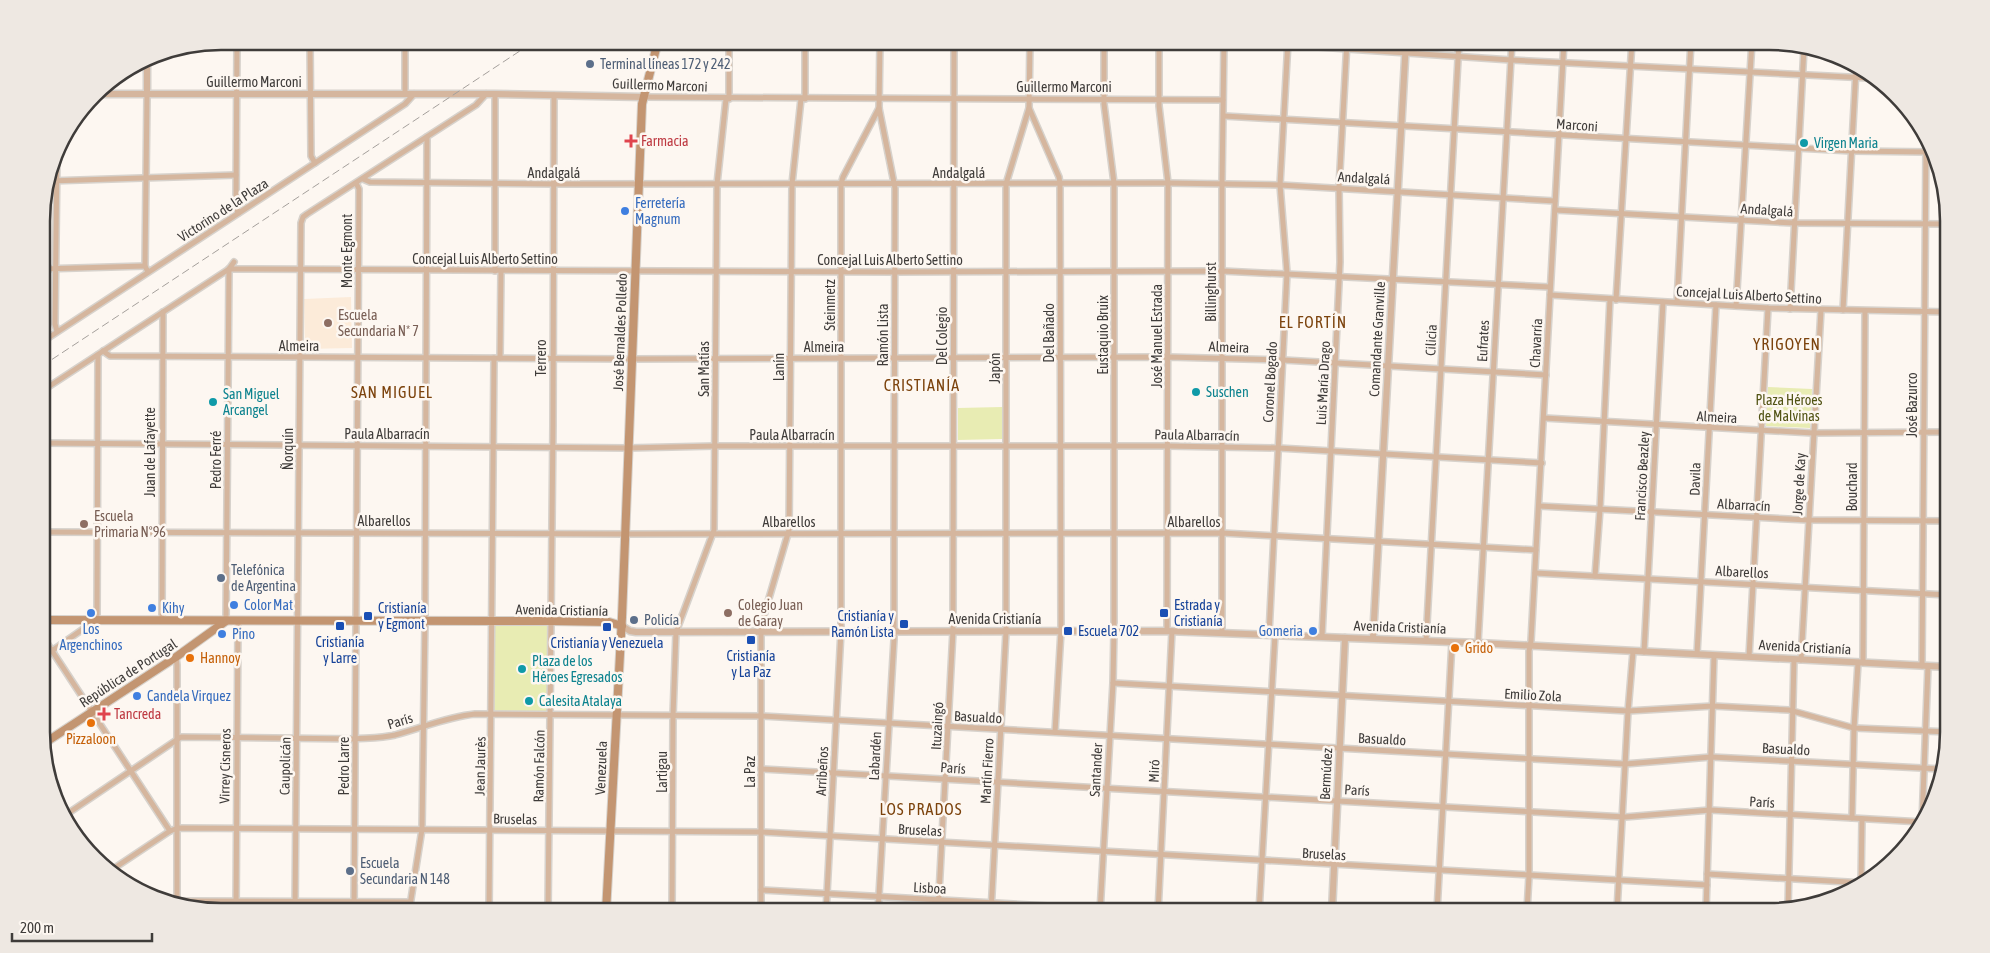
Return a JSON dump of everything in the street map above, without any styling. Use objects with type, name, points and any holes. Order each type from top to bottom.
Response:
[{"type":"main road","name":"José Bernaldes Polledo","points":[[622,626],[637,184],[643,97],[656,50]]},
{"type":"main road","name":"Avenida Cristianía","points":[[50,620],[609,622],[622,626]]},
{"type":"main road","name":"República de Portugal","points":[[50,739],[226,622]]},
{"type":"main road","name":"Venezuela","points":[[607,903],[622,626]]},
{"type":"street","points":[[237,50],[236,206],[238,213]]},
{"type":"street","points":[[310,50],[311,156],[315,163]]},
{"type":"street","points":[[405,50],[406,94]]},
{"type":"street","name":"San Matías","points":[[676,632],[714,534],[717,184],[728,99],[729,50]]},
{"type":"street","name":"Lanín","points":[[761,632],[762,622],[789,533],[792,184],[803,99],[805,50]]},
{"type":"street","name":"Ramón Lista","points":[[880,50],[879,108],[894,184],[894,631]]},
{"type":"street","name":"Del Colegio","points":[[953,631],[954,50]]},
{"type":"street","name":"Del Bañado","points":[[1030,50],[1029,108],[1059,177],[1060,184],[1061,631],[1055,732]]},
{"type":"street","name":"Eustaquio Bruix","points":[[1104,50],[1104,100],[1114,183],[1114,630]]},
{"type":"street","name":"José Manuel Estrada","points":[[1159,50],[1159,99],[1168,183],[1168,533],[1170,631]]},
{"type":"street","name":"Billinghurst","points":[[1222,632],[1224,50]]},
{"type":"street","name":"Coronel Bogado","points":[[1260,903],[1272,691],[1274,536],[1287,273],[1280,185],[1288,50]]},
{"type":"street","points":[[1346,50],[1862,77]]},
{"type":"street","name":"Luis María Drago","points":[[1322,637],[1336,364],[1339,188],[1346,50]]},
{"type":"street","name":"Cilicia","points":[[1426,641],[1458,50]]},
{"type":"street","name":"Eufrates","points":[[1478,643],[1512,50]]},
{"type":"street","name":"Chavarría","points":[[1528,903],[1530,646],[1542,463],[1564,50]]},
{"type":"street","points":[[1595,576],[1613,299],[1622,213],[1631,50]]},
{"type":"street","points":[[1676,302],[1691,50]]},
{"type":"street","points":[[1736,306],[1751,50]]},
{"type":"street","name":"Comandante Granville","points":[[1373,638],[1406,53]]},
{"type":"street","points":[[1790,309],[1804,53]]},
{"type":"street","points":[[147,67],[145,266],[148,272]]},
{"type":"street","points":[[1843,310],[1856,74]]},
{"type":"street","name":"Guillermo Marconi","points":[[106,94],[495,94],[728,99],[1223,100]]},
{"type":"street","name":"Victorino de la Plaza","points":[[50,336],[404,104],[414,94]]},
{"type":"street","points":[[356,183],[476,105],[486,94]]},
{"type":"street","points":[[494,271],[495,94]]},
{"type":"street","name":"Terrero","points":[[552,622],[554,95]]},
{"type":"street","name":"Steinmetz","points":[[841,631],[842,184],[843,177],[879,108]]},
{"type":"street","name":"Japón","points":[[1006,632],[1006,184],[1029,108]]},
{"type":"street","name":"Marconi","points":[[1224,116],[1626,140],[1852,151],[1925,152]]},
{"type":"street","points":[[193,901],[410,902],[422,829],[426,532],[427,137]]},
{"type":"street","name":"José Bazurco","points":[[1922,807],[1925,731],[1923,432],[1927,155]]},
{"type":"street","points":[[57,173],[55,324],[57,331]]},
{"type":"street","points":[[57,181],[236,175]]},
{"type":"street","name":"Andalgalá","points":[[363,178],[370,182],[554,184],[1168,183],[1280,185],[1555,201]]},
{"type":"street","name":"Ñorquín","points":[[298,621],[301,223],[303,217],[356,183]]},
{"type":"street","name":"Monte Egmont","points":[[356,183],[359,189],[356,621]]},
{"type":"street","name":"Andalgalá","points":[[1555,210],[1848,225],[1940,224]]},
{"type":"street","points":[[50,386],[229,269],[234,262]]},
{"type":"street","points":[[50,269],[145,266]]},
{"type":"street","name":"Concejal Luis Alberto Settino","points":[[229,269],[791,272],[1222,270],[1550,287]]},
{"type":"street","name":"Pedro Ferré","points":[[226,622],[229,269]]},
{"type":"street","name":"Jean Jaurès","points":[[489,903],[494,446],[501,271]]},
{"type":"street","name":"Concejal Luis Alberto Settino","points":[[1550,295],[1790,309],[1940,312]]},
{"type":"street","name":"Francisco Beazley","points":[[1644,652],[1662,302]]},
{"type":"street","name":"Davila","points":[[1697,654],[1716,305]]},
{"type":"street","points":[[1749,657],[1768,308]]},
{"type":"street","name":"Jorge de Kay","points":[[1788,902],[1792,710],[1805,587],[1821,310]]},
{"type":"street","name":"Bouchard","points":[[1852,818],[1854,728],[1864,590],[1863,432],[1865,311]]},
{"type":"street","name":"Juan de Lafayette","points":[[162,621],[163,312]]},
{"type":"street","points":[[52,651],[94,620],[97,615],[98,444],[101,353]]},
{"type":"street","name":"Almeira","points":[[101,353],[110,356],[552,359],[1168,357],[1283,360],[1546,374]]},
{"type":"street","name":"Almeira","points":[[1544,418],[1813,433],[1940,432]]},
{"type":"street","name":"Paula Albarracín","points":[[50,444],[426,445],[628,448],[715,446],[1168,446],[1278,448],[1542,463]]},
{"type":"street","name":"Albarracín","points":[[1539,506],[1808,520],[1863,522],[1940,521]]},
{"type":"street","name":"Albarellos","points":[[50,532],[626,534],[1222,533],[1536,550]]},
{"type":"street","name":"Albarellos","points":[[1535,573],[1940,594]]},
{"type":"street","name":"Virrey Cisneros","points":[[236,901],[235,828],[238,621]]},
{"type":"street","name":"Caupolicán","points":[[295,902],[298,621]]},
{"type":"street","name":"Pedro Larre","points":[[354,902],[356,621]]},
{"type":"street","name":"Ramón Falcón","points":[[548,903],[552,622]]},
{"type":"street","name":"Avenida Cristianía","points":[[622,626],[636,632],[1006,632],[1114,630],[1222,632],[1940,667]]},
{"type":"street","name":"Santander","points":[[1100,903],[1113,683],[1114,630]]},
{"type":"street","name":"Arribeños","points":[[826,903],[841,631]]},
{"type":"street","name":"Labardén","points":[[879,903],[894,631]]},
{"type":"street","name":"Ituzaingó","points":[[939,903],[953,631]]},
{"type":"street","name":"Miró","points":[[1158,903],[1170,686],[1170,631]]},
{"type":"street","name":"Lartigau","points":[[672,903],[673,716],[676,632]]},
{"type":"street","name":"La Paz","points":[[761,632],[761,903]]},
{"type":"street","name":"Martín Fierro","points":[[991,903],[1006,632]]},
{"type":"street","name":"Bermúdez","points":[[1332,903],[1345,638]]},
{"type":"street","points":[[1437,903],[1452,642]]},
{"type":"street","points":[[50,648],[170,831]]},
{"type":"street","points":[[1618,903],[1633,652]]},
{"type":"street","points":[[1706,903],[1714,656]]},
{"type":"street","points":[[176,657],[178,740],[177,897]]},
{"type":"street","name":"Emilio Zola","points":[[1113,683],[1628,711],[1713,706],[1792,710],[1854,728],[1940,732]]},
{"type":"street","name":"París","points":[[178,740],[182,738],[355,739],[389,736],[423,725],[465,715],[761,716]]},
{"type":"street","name":"Basualdo","points":[[761,716],[1625,764],[1711,757],[1936,769]]},
{"type":"street","points":[[70,812],[178,740]]},
{"type":"street","name":"París","points":[[762,769],[1622,817],[1710,810],[1914,822]]},
{"type":"street","points":[[1862,819],[1863,875]]},
{"type":"street","name":"Bruselas","points":[[115,867],[170,831],[178,828],[760,832],[1707,886]]},
{"type":"street","points":[[1707,874],[1850,882]]},
{"type":"street","name":"Lisboa","points":[[762,890],[991,903]]},
{"type":"shaded area","name":"Escuela Secundaria N* 7","points":[[351,297],[352,348],[305,349],[304,299]]},
{"type":"green space","name":"Plaza Héroes de Malvinas","points":[[1768,387],[1812,389],[1810,428],[1766,426]]},
{"type":"green space","points":[[1002,407],[1002,439],[958,440],[958,408]]},
{"type":"green space","points":[[494,624],[551,624],[550,711],[494,712]]},
{"type":"railway","points":[[50,361],[521,50]]},
{"type":"place","name":"Terminal líneas 172 y 242","points":[[590,64]]},
{"type":"place","name":"Farmacia","points":[[631,141]]},
{"type":"place","name":"Virgen Maria","points":[[1804,143]]},
{"type":"place","name":"Ferretería Magnum","points":[[625,211]]},
{"type":"place","name":"Escuela Secundaria N* 7","points":[[328,323]]},
{"type":"place","name":"Suschen","points":[[1196,392]]},
{"type":"place","name":"San Miguel Arcangel","points":[[213,402]]},
{"type":"place","name":"Escuela Primaria N°96","points":[[84,524]]},
{"type":"place","name":"Telefónica de Argentina","points":[[221,578]]},
{"type":"place","name":"Color Mat","points":[[234,605]]},
{"type":"place","name":"Kihy","points":[[152,608]]},
{"type":"place","name":"Los Argenchinos","points":[[91,613]]},
{"type":"place","name":"Colegio Juan de Garay","points":[[728,613]]},
{"type":"place","name":"Estrada y Cristianía","points":[[1164,613]]},
{"type":"place","name":"Cristianía y Egmont","points":[[368,616]]},
{"type":"place","name":"Policía","points":[[634,620]]},
{"type":"place","name":"Cristianía y Ramón Lista","points":[[904,624]]},
{"type":"place","name":"Cristianía y Larre","points":[[340,626]]},
{"type":"place","name":"Cristianía y Venezuela","points":[[607,627]]},
{"type":"place","name":"Escuela 702","points":[[1068,631]]},
{"type":"place","name":"Gomeria","points":[[1313,631]]},
{"type":"place","name":"Pino","points":[[222,634]]},
{"type":"place","name":"Cristianía y La Paz","points":[[751,640]]},
{"type":"place","name":"Grido","points":[[1455,648]]},
{"type":"place","name":"Hannoy","points":[[190,658]]},
{"type":"place","name":"Plaza de los Héroes Egresados","points":[[522,669]]},
{"type":"place","name":"Candela Virquez","points":[[137,696]]},
{"type":"place","name":"Calesita Atalaya","points":[[529,701]]},
{"type":"place","name":"Tancreda","points":[[104,714]]},
{"type":"place","name":"Pizzaloon","points":[[91,723]]},
{"type":"place","name":"Escuela Secundaria N 148","points":[[350,871]]},
{"type":"district","name":"EL FORTÍN","points":[[1313,322]]},
{"type":"district","name":"YRIGOYEN","points":[[1787,344]]},
{"type":"district","name":"CRISTIANÍA","points":[[922,385]]},
{"type":"district","name":"SAN MIGUEL","points":[[392,392]]},
{"type":"district","name":"LOS PRADOS","points":[[921,809]]}]
